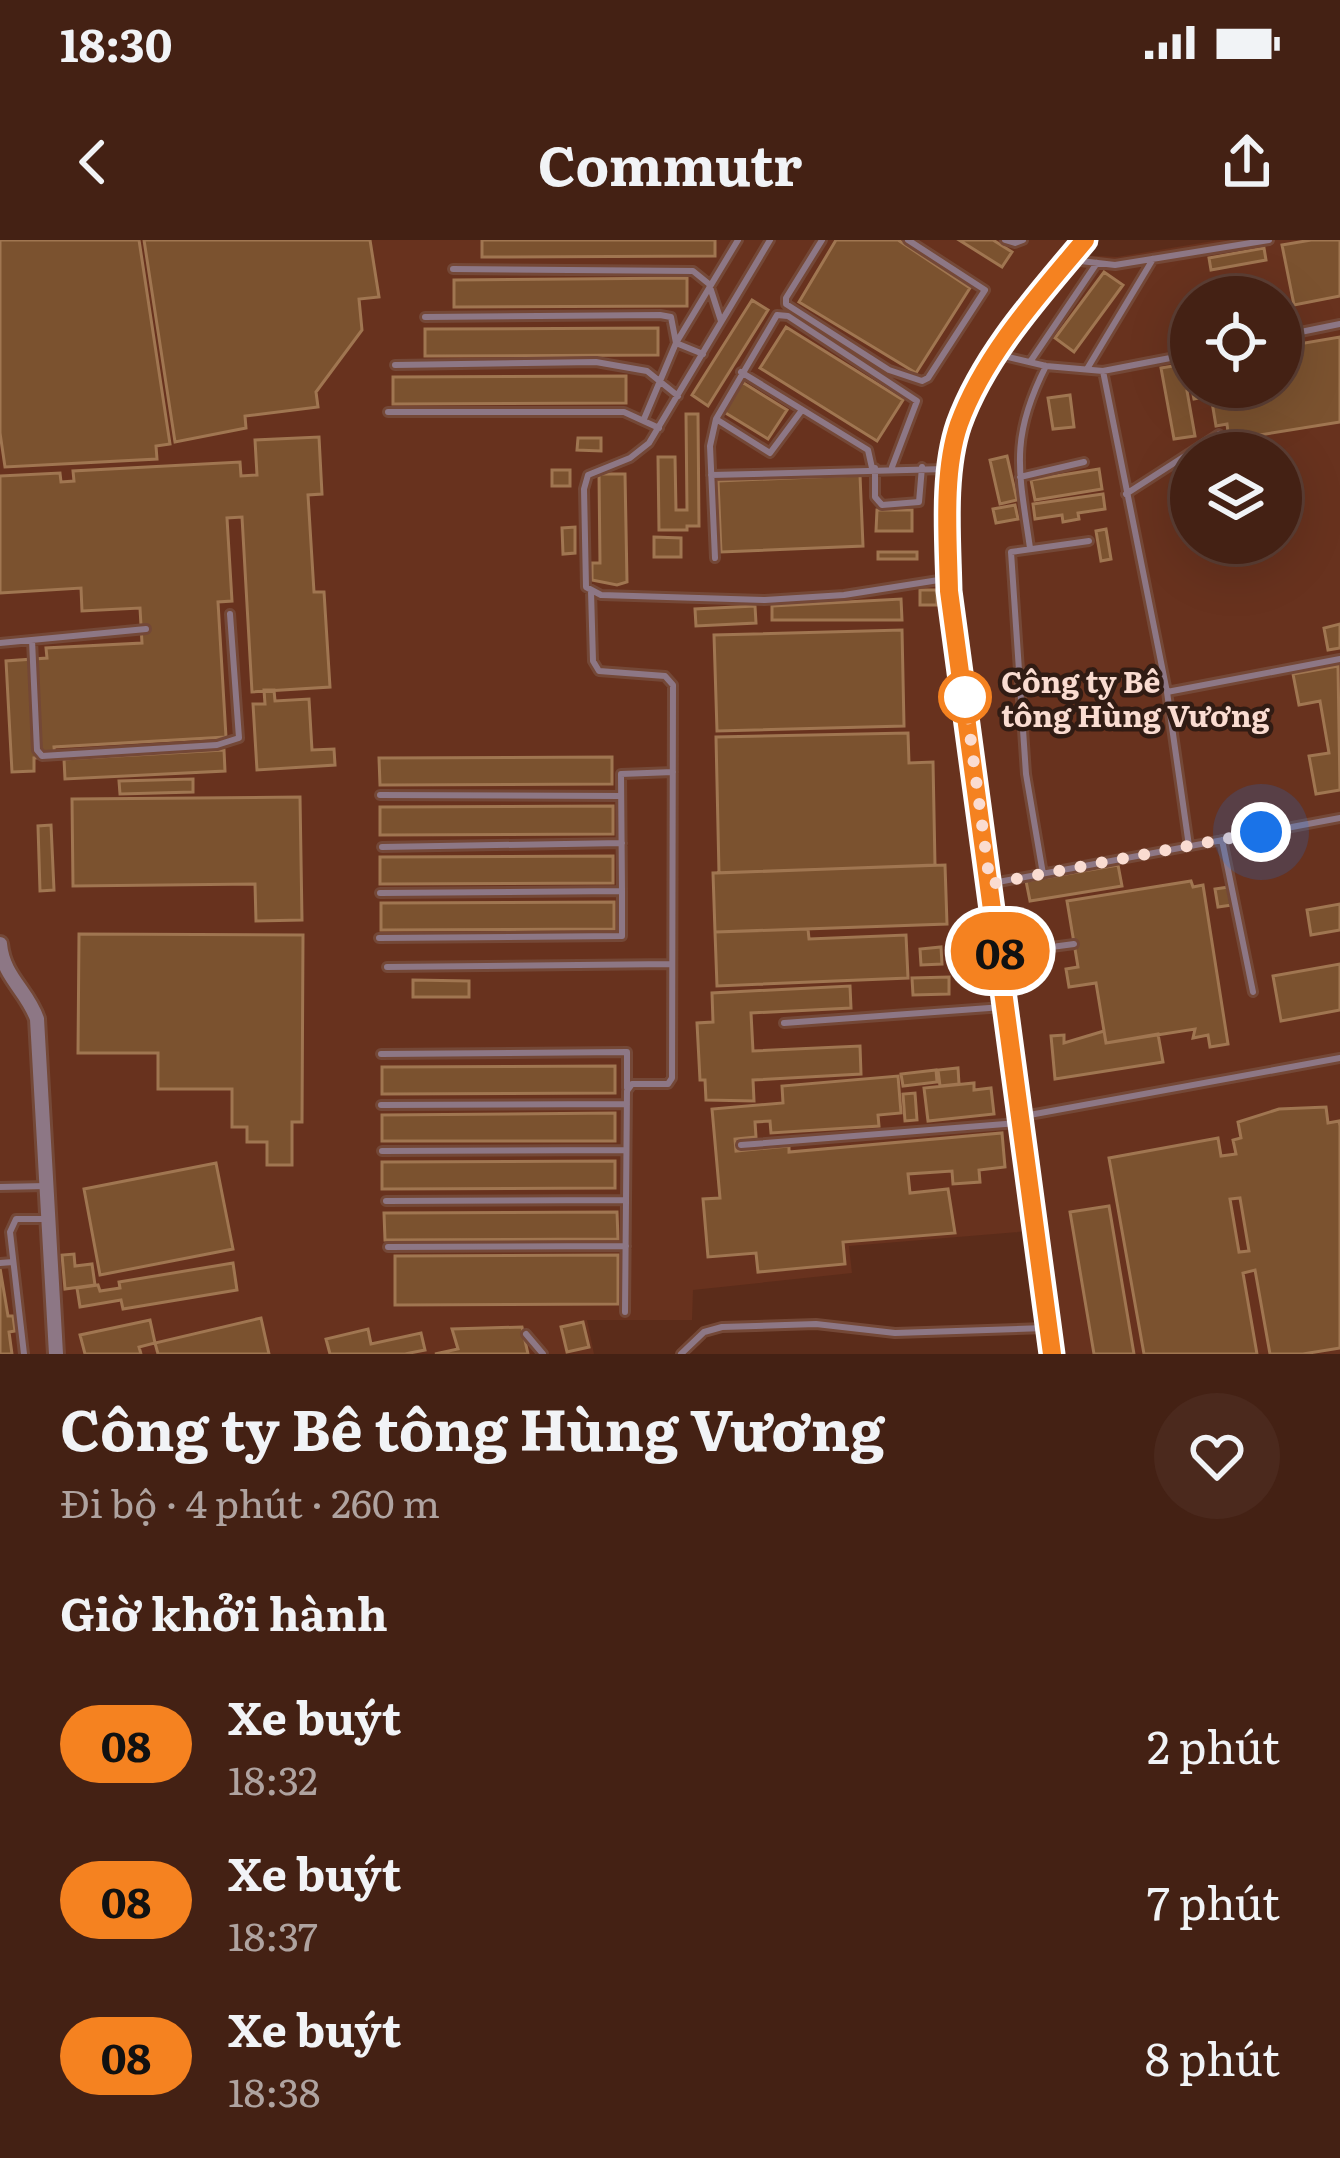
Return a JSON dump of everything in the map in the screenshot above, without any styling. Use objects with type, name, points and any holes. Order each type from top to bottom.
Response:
[{"type":"main road","points":[[1052,1354],[949,578],[946,515],[958,428],[995,354],[1084,240]]},
{"type":"street","points":[[0,944],[1,962],[37,1018],[56,1354]]},
{"type":"lane","points":[[644,419],[676,343],[738,240]]},
{"type":"lane","points":[[770,240],[659,428],[638,453],[588,475],[584,489],[586,586],[601,595],[765,600],[844,595],[949,578]]},
{"type":"lane","points":[[822,240],[786,304],[913,382],[928,378],[985,290],[908,240]]},
{"type":"lane","points":[[1005,240],[1023,240]]},
{"type":"lane","points":[[1068,260],[1153,259],[1269,240]]},
{"type":"lane","points":[[1087,370],[1153,259]]},
{"type":"lane","points":[[1030,362],[1097,263]]},
{"type":"lane","points":[[453,269],[693,271],[709,284],[722,321]]},
{"type":"lane","points":[[425,317],[660,315],[670,317],[676,343]]},
{"type":"lane","points":[[715,557],[711,430],[776,315],[788,316],[917,401],[892,467]]},
{"type":"lane","points":[[1302,332],[1340,324]]},
{"type":"lane","points":[[676,343],[703,354]]},
{"type":"lane","points":[[995,354],[1046,366],[1103,371],[1170,358]]},
{"type":"lane","points":[[395,365],[596,362],[647,371],[678,396]]},
{"type":"lane","points":[[1030,549],[1017,448],[1028,400],[1046,366]]},
{"type":"lane","points":[[1103,371],[1167,692],[1189,846]]},
{"type":"lane","points":[[741,372],[868,450],[875,497],[882,505],[919,502],[922,466]]},
{"type":"lane","points":[[772,471],[770,453],[802,410]]},
{"type":"lane","points":[[388,412],[624,412],[659,428]]},
{"type":"lane","points":[[716,419],[770,453]]},
{"type":"lane","points":[[1020,477],[1084,462]]},
{"type":"lane","points":[[1126,494],[1170,466]]},
{"type":"lane","points":[[711,475],[945,469]]},
{"type":"lane","points":[[1043,874],[1025,774],[1011,552],[1089,541]]},
{"type":"lane","points":[[591,591],[593,661],[599,671],[670,679],[672,1081],[632,1084],[627,1091]]},
{"type":"lane","points":[[32,640],[37,750],[42,756],[217,745],[239,738],[230,614]]},
{"type":"lane","points":[[0,643],[146,629]]},
{"type":"lane","points":[[1167,692],[1340,659]]},
{"type":"lane","points":[[379,938],[622,936],[621,774],[673,772]]},
{"type":"lane","points":[[380,795],[622,796]]},
{"type":"lane","points":[[990,884],[1340,818]]},
{"type":"lane","points":[[1222,840],[1253,992]]},
{"type":"lane","points":[[382,847],[622,843]]},
{"type":"lane","points":[[380,893],[622,891]]},
{"type":"lane","points":[[1000,954],[1074,944]]},
{"type":"lane","points":[[387,967],[672,964]]},
{"type":"lane","points":[[784,1023],[1007,1006]]},
{"type":"lane","points":[[381,1054],[627,1052],[625,1312]]},
{"type":"lane","points":[[741,1145],[1021,1120],[1340,1058]]},
{"type":"lane","points":[[381,1105],[627,1104]]},
{"type":"lane","points":[[382,1151],[626,1150]]},
{"type":"lane","points":[[0,1187],[46,1186]]},
{"type":"lane","points":[[386,1201],[626,1200]]},
{"type":"lane","points":[[24,1354],[12,1223],[47,1219]]},
{"type":"lane","points":[[388,1247],[626,1246]]},
{"type":"lane","points":[[0,1263],[13,1262]]},
{"type":"lane","points":[[681,1354],[704,1332],[722,1327],[816,1324],[895,1333],[1048,1328]]},
{"type":"lane","points":[[526,1334],[543,1354]]},
{"type":"shaded area","points":[[0,240],[1076,240],[989,350],[940,514],[1029,1231],[849,1246],[852,1273],[693,1290],[692,1320],[587,1320],[594,1354],[0,1354]]},
{"type":"shaded area","points":[[1219,240],[1340,240],[1340,1354],[1058,1354],[956,590],[953,514],[964,429],[1004,353],[1081,255],[1117,257]]},
{"type":"building","points":[[0,240],[139,240],[170,444],[156,446],[157,459],[5,467],[0,433]]},
{"type":"building","points":[[144,240],[370,240],[379,297],[359,299],[362,330],[316,392],[318,407],[245,416],[246,428],[175,442]]},
{"type":"building","points":[[482,240],[715,240],[715,256],[482,257]]},
{"type":"building","points":[[836,240],[898,240],[970,288],[916,373],[799,302]]},
{"type":"building","points":[[959,240],[993,240],[1012,252],[1002,267]]},
{"type":"building","points":[[1340,240],[1340,296],[1302,303],[1302,276],[1288,276],[1282,245]]},
{"type":"building","points":[[1264,248],[1266,260],[1211,270],[1209,258]]},
{"type":"building","points":[[1104,272],[1123,285],[1074,352],[1055,338]]},
{"type":"building","points":[[687,278],[687,306],[454,307],[454,280]]},
{"type":"building","points":[[752,300],[768,310],[708,406],[692,395]]},
{"type":"building","points":[[786,327],[903,400],[877,441],[760,368]]},
{"type":"building","points":[[658,328],[658,355],[425,356],[425,329]]},
{"type":"building","points":[[1340,337],[1340,422],[1278,432],[1228,432],[1227,424],[1216,426],[1213,408],[1302,408],[1302,343]]},
{"type":"building","points":[[1170,366],[1170,408],[1190,408],[1194,432],[1173,432],[1161,368]]},
{"type":"building","points":[[626,376],[626,403],[393,404],[393,377]]},
{"type":"building","points":[[742,382],[787,410],[768,439],[724,412]]},
{"type":"building","points":[[1070,395],[1074,427],[1053,429],[1048,398]]},
{"type":"building","points":[[686,414],[698,414],[699,526],[659,530],[658,457],[675,457],[676,510],[687,510]]},
{"type":"building","points":[[319,437],[322,494],[308,495],[314,592],[324,592],[330,687],[252,692],[242,517],[227,518],[232,601],[218,602],[226,737],[54,747],[55,757],[34,758],[34,771],[12,772],[6,661],[47,658],[46,648],[142,643],[140,608],[82,611],[81,588],[0,593],[0,476],[60,473],[61,482],[74,481],[73,471],[240,462],[241,476],[257,475],[255,440]]},
{"type":"building","points":[[578,438],[601,438],[601,451],[577,450]]},
{"type":"building","points":[[1007,456],[1017,500],[1000,504],[990,460]]},
{"type":"building","points":[[1099,469],[1102,489],[1035,500],[1031,480]]},
{"type":"building","points":[[552,470],[570,470],[570,486],[552,486]]},
{"type":"building","points":[[599,474],[625,474],[627,582],[617,585],[592,580],[592,563],[600,563]]},
{"type":"building","points":[[860,475],[863,546],[721,552],[718,481]]},
{"type":"building","points":[[1103,494],[1105,509],[1078,513],[1079,519],[1063,522],[1062,515],[1035,519],[1033,504]]},
{"type":"building","points":[[1015,505],[1018,519],[996,523],[993,509]]},
{"type":"building","points":[[877,510],[912,510],[912,531],[876,531]]},
{"type":"building","points":[[575,527],[575,553],[563,554],[562,528]]},
{"type":"building","points":[[1106,529],[1111,559],[1101,561],[1096,531]]},
{"type":"building","points":[[654,537],[681,538],[681,557],[654,557]]},
{"type":"building","points":[[878,552],[917,552],[917,559],[878,559]]},
{"type":"building","points":[[920,590],[937,590],[937,605],[920,605]]},
{"type":"building","points":[[901,599],[902,620],[772,620],[772,606]]},
{"type":"building","points":[[755,606],[756,623],[696,626],[695,609]]},
{"type":"building","points":[[1340,624],[1340,648],[1328,650],[1324,628]]},
{"type":"building","points":[[902,630],[904,726],[717,731],[714,635]]},
{"type":"building","points":[[1338,666],[1340,790],[1316,794],[1309,756],[1329,753],[1320,701],[1299,705],[1293,674]]},
{"type":"building","points":[[264,690],[274,690],[275,701],[309,699],[312,750],[334,749],[335,765],[257,770],[253,704],[265,704]]},
{"type":"building","points":[[908,733],[909,763],[933,762],[935,865],[719,873],[716,737]]},
{"type":"building","points":[[224,750],[225,771],[65,779],[64,759]]},
{"type":"building","points":[[612,757],[612,784],[380,785],[379,758]]},
{"type":"building","points":[[193,779],[193,792],[120,794],[119,781]]},
{"type":"building","points":[[300,797],[302,920],[256,921],[255,884],[73,886],[72,799]]},
{"type":"building","points":[[613,806],[613,834],[380,835],[380,807]]},
{"type":"building","points":[[51,825],[54,890],[40,891],[38,826]]},
{"type":"building","points":[[613,856],[613,883],[380,884],[380,857]]},
{"type":"building","points":[[945,865],[947,924],[715,932],[713,873]]},
{"type":"building","points":[[1118,865],[1122,886],[1030,901],[1026,881]]},
{"type":"building","points":[[1191,881],[1193,887],[1203,885],[1228,1044],[1210,1047],[1208,1035],[1193,1038],[1195,1029],[1106,1043],[1096,983],[1069,987],[1066,969],[1078,967],[1067,901]]},
{"type":"building","points":[[1229,887],[1232,905],[1218,907],[1215,889]]},
{"type":"building","points":[[614,902],[614,929],[381,930],[381,903]]},
{"type":"building","points":[[1340,904],[1340,930],[1311,935],[1307,910]]},
{"type":"building","points":[[808,929],[809,939],[906,935],[908,978],[717,986],[715,932]]},
{"type":"building","points":[[79,934],[303,935],[302,1122],[292,1122],[292,1165],[267,1165],[267,1142],[247,1142],[247,1127],[232,1127],[232,1089],[158,1089],[158,1053],[78,1053]]},
{"type":"building","points":[[941,947],[942,964],[921,965],[920,949]]},
{"type":"building","points":[[963,948],[965,973],[955,974],[954,949]]},
{"type":"building","points":[[1340,964],[1340,1010],[1281,1021],[1273,976]]},
{"type":"building","points":[[949,977],[949,994],[913,995],[912,978]]},
{"type":"building","points":[[413,980],[469,981],[469,997],[413,997]]},
{"type":"building","points":[[850,986],[851,1008],[751,1013],[753,1051],[860,1046],[861,1074],[753,1080],[754,1101],[706,1100],[705,1080],[700,1080],[697,1023],[713,1022],[712,993]]},
{"type":"building","points":[[1104,1031],[1106,1043],[1158,1034],[1163,1062],[1055,1079],[1051,1036],[1064,1035],[1064,1043]]},
{"type":"building","points":[[615,1066],[615,1093],[382,1094],[382,1067]]},
{"type":"building","points":[[958,1068],[959,1084],[940,1086],[938,1070]]},
{"type":"building","points":[[936,1070],[937,1082],[903,1086],[901,1074]]},
{"type":"building","points":[[898,1076],[901,1113],[878,1115],[879,1126],[771,1133],[770,1121],[755,1122],[756,1137],[735,1139],[736,1151],[789,1146],[789,1152],[1002,1133],[1005,1167],[979,1170],[980,1182],[953,1184],[952,1171],[908,1174],[910,1193],[948,1189],[955,1233],[843,1242],[845,1264],[758,1272],[756,1253],[708,1257],[703,1199],[720,1198],[712,1109],[783,1103],[782,1086]]},
{"type":"building","points":[[974,1083],[974,1090],[991,1088],[994,1114],[928,1121],[924,1088]]},
{"type":"building","points":[[915,1093],[917,1120],[905,1121],[903,1094]]},
{"type":"building","points":[[1326,1107],[1328,1123],[1339,1121],[1340,1348],[1270,1354],[1255,1270],[1243,1273],[1257,1354],[1144,1354],[1109,1158],[1218,1138],[1221,1156],[1236,1154],[1233,1140],[1241,1138],[1238,1122],[1279,1109]],"holes":[[[1240,1198],[1249,1251],[1239,1252],[1230,1199]]]},
{"type":"building","points":[[615,1113],[615,1141],[382,1141],[382,1115]]},
{"type":"building","points":[[615,1161],[615,1188],[382,1189],[382,1162]]},
{"type":"building","points":[[216,1163],[233,1249],[100,1275],[84,1189]]},
{"type":"building","points":[[1109,1206],[1134,1354],[1094,1354],[1070,1212]]},
{"type":"building","points":[[617,1212],[618,1239],[385,1240],[384,1213]]},
{"type":"building","points":[[74,1254],[75,1266],[92,1264],[95,1285],[65,1289],[62,1255]]},
{"type":"building","points":[[618,1255],[618,1304],[395,1305],[395,1256]]},
{"type":"building","points":[[233,1263],[237,1290],[123,1309],[121,1300],[80,1307],[77,1288],[120,1288],[119,1282]]},
{"type":"building","points":[[0,1268],[8,1316],[13,1316],[12,1354],[0,1354]]},
{"type":"building","points":[[261,1318],[269,1354],[158,1354],[155,1343]]},
{"type":"building","points":[[150,1320],[155,1343],[139,1347],[141,1354],[85,1354],[80,1335]]},
{"type":"building","points":[[583,1322],[589,1347],[567,1352],[561,1327]]},
{"type":"building","points":[[522,1327],[528,1354],[435,1354],[458,1349],[452,1329]]},
{"type":"building","points":[[368,1329],[371,1344],[421,1333],[425,1350],[330,1354],[326,1339]]},
{"type":"bus line","name":"08","points":[[1052,1354],[949,591],[946,515],[958,428],[984,370],[1085,240]]},
{"type":"place","name":"Công ty Bê tông Hùng Vương","points":[[965,697]]},
{"type":"route","points":[[965,697],[990,884],[1261,832]]}]
